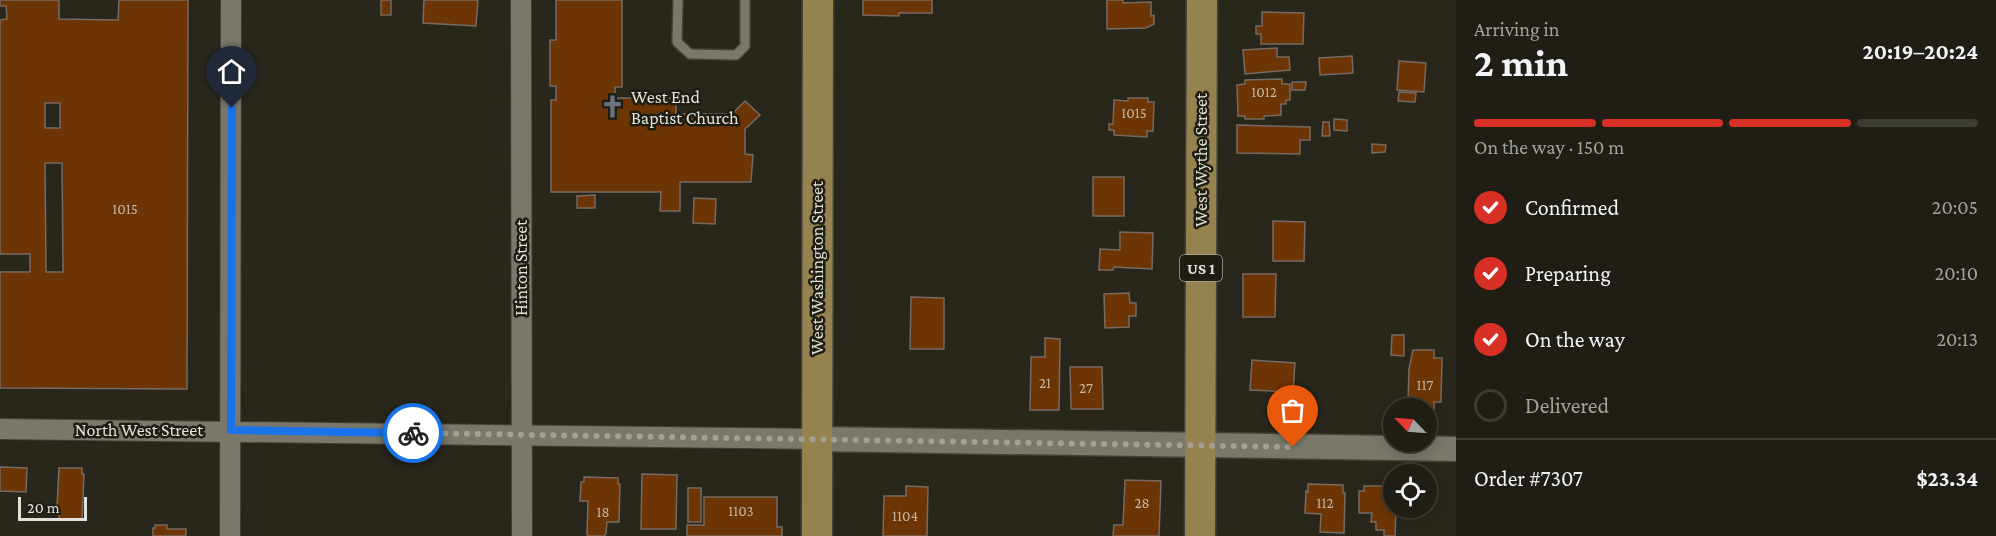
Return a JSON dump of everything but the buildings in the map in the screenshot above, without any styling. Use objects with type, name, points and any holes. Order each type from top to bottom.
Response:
[{"type":"main road","name":"West Washington Street","points":[[817,536],[818,0]]},
{"type":"main road","name":"West Wythe Street","points":[[1200,536],[1202,0]]},
{"type":"street","points":[[230,536],[231,0]]},
{"type":"street","name":"Hinton Street","points":[[521,0],[522,536]]},
{"type":"street","name":"North West Street","points":[[0,429],[231,430],[817,439]]},
{"type":"street","points":[[817,439],[1456,449]]},
{"type":"lane","points":[[678,0],[677,42],[690,54],[736,55],[745,46],[745,0]]},
{"type":"way so far","points":[[413,433],[1293,447]]},
{"type":"place","name":"West End Baptist Church","points":[[613,107]]},
{"type":"route","points":[[232,108],[231,430],[413,433]]}]
